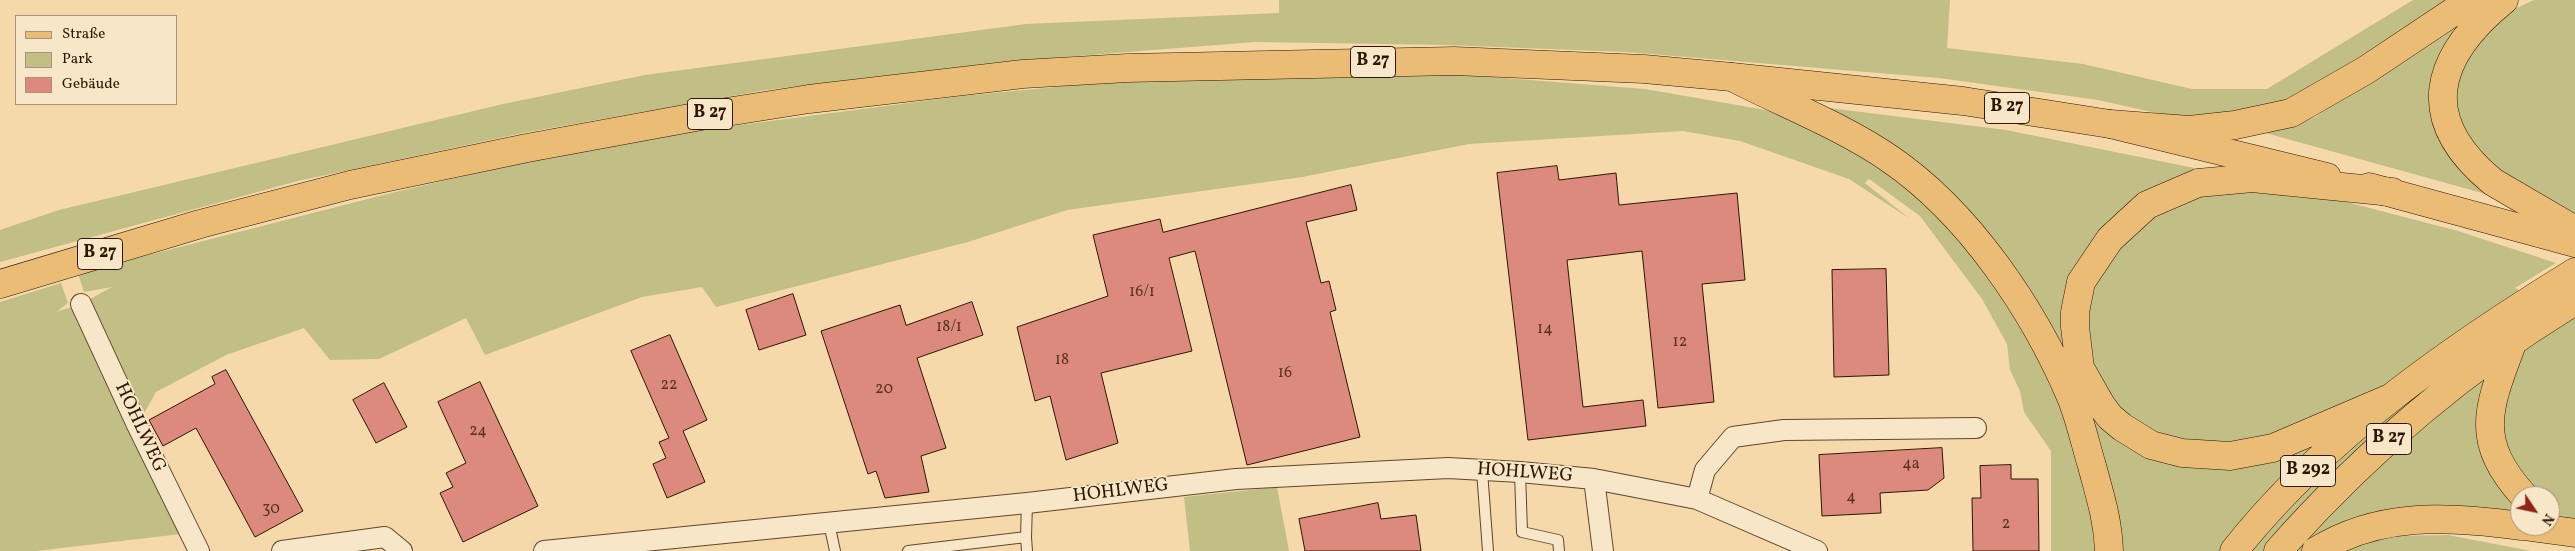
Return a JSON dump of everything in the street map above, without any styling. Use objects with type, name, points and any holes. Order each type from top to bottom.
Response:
[{"type":"main road","points":[[2110,124],[2189,130],[2235,125],[2290,113],[2366,70],[2471,0]]},
{"type":"main road","points":[[2504,0],[2479,20],[2451,58],[2443,85],[2442,101],[2453,139],[2481,172],[2493,182],[2575,230]]},
{"type":"main road","name":"B 27","points":[[0,284],[200,224],[350,185],[527,148],[701,116],[819,98],[1023,74],[1127,68],[1454,61],[1644,69],[1732,77],[1962,101],[2110,124],[2392,192],[2575,243]]},
{"type":"main road","points":[[1732,77],[1890,158],[1917,180],[1970,232],[2012,288],[2050,353],[2072,399],[2108,524],[2109,551]]},
{"type":"main road","points":[[2390,398],[2273,448],[2230,456],[2182,453],[2151,445],[2122,427],[2110,417],[2101,405],[2080,368],[2075,312],[2081,282],[2110,239],[2147,205],[2198,183],[2252,178],[2392,192]]},
{"type":"main road","name":"B 292","points":[[2234,551],[2254,526],[2324,454],[2390,398],[2502,316],[2575,272]]},
{"type":"main road","name":"B 27","points":[[2278,551],[2324,499],[2399,430],[2513,341],[2568,305]]},
{"type":"main road","points":[[2513,341],[2491,402],[2489,420],[2493,453],[2515,486]]},
{"type":"main road","points":[[2316,551],[2368,526],[2406,519],[2494,522],[2510,524]]},
{"type":"main road","points":[[2560,524],[2575,532]]},
{"type":"main road","points":[[2560,530],[2575,532]]},
{"type":"street","name":"HOHLWEG","points":[[81,304],[137,426],[199,551]]},
{"type":"street","points":[[1697,499],[1705,470],[1733,437],[1784,430],[1976,428]]},
{"type":"street","name":"HOHLWEG","points":[[544,551],[1027,503],[1236,479],[1448,468],[1594,479],[1697,499],[1818,551]]},
{"type":"street","points":[[1594,479],[1603,551]]},
{"type":"street","points":[[282,551],[385,536],[394,549]]},
{"type":"lane","points":[[1482,471],[1488,551]]},
{"type":"lane","points":[[1520,472],[1522,532],[1558,540],[1559,551]]},
{"type":"lane","points":[[1027,503],[1027,551]]},
{"type":"lane","points":[[829,523],[835,551]]},
{"type":"lane","points":[[908,551],[1026,537]]},
{"type":"green space","points":[[1279,0],[1950,0],[1947,48],[2083,64],[2192,89],[2267,89],[2413,0],[2452,0],[2346,74],[2280,108],[2183,119],[2098,100],[1939,78],[1626,52],[1447,45],[1255,42],[1001,62],[766,90],[523,133],[298,181],[0,262],[0,230],[59,210],[503,104],[645,75],[1026,24],[1279,13]]},
{"type":"green space","points":[[2534,0],[2575,0],[2575,216],[2508,182],[2452,122],[2455,70],[2497,17]]},
{"type":"green space","points":[[2474,7],[2436,71],[2493,196],[2262,132],[2315,117]]},
{"type":"green space","points":[[1394,73],[1453,74],[1645,89],[1777,112],[1821,122],[1997,248],[1821,107],[2006,130],[2214,172],[2158,188],[2075,312],[2147,205],[2257,185],[2331,198],[2458,231],[2556,263],[2515,288],[2575,317],[2575,533],[2560,529],[2560,486],[2510,486],[2510,525],[2406,519],[2316,551],[2051,551],[2051,451],[2024,412],[2020,391],[2010,370],[2007,344],[1982,299],[1920,216],[1869,179],[1865,183],[1910,219],[1849,179],[1740,141],[1683,131],[1469,144],[1302,177],[1067,210],[968,242],[716,307],[702,287],[642,297],[485,355],[466,318],[379,359],[330,360],[304,328],[226,355],[156,392],[137,426],[181,534],[36,551],[0,551],[0,302],[61,283],[68,303],[56,312],[81,304],[112,287],[84,292],[78,273],[395,192],[547,157],[694,131],[962,96],[1108,82]]},
{"type":"green space","points":[[1277,487],[1289,551],[1190,551],[1184,497]]},
{"type":"green space","points":[[2448,535],[2531,551],[2345,551],[2391,536]]},
{"type":"building","points":[[1557,166],[1559,180],[1616,173],[1619,205],[1737,193],[1745,280],[1702,284],[1714,402],[1658,408],[1642,251],[1567,260],[1583,407],[1643,400],[1646,426],[1528,440],[1497,173]]},
{"type":"building","points":[[1351,185],[1357,210],[1306,222],[1321,283],[1329,281],[1336,310],[1330,312],[1360,437],[1247,465],[1195,251],[1169,258],[1192,351],[1101,373],[1118,443],[1066,460],[1050,396],[1035,401],[1017,327],[1108,296],[1093,235],[1160,219],[1163,232]]},
{"type":"building","points":[[1886,269],[1889,375],[1834,377],[1832,270]]},
{"type":"building","points":[[793,294],[806,335],[759,350],[746,310]]},
{"type":"building","points":[[972,302],[983,335],[917,358],[946,448],[921,456],[929,492],[885,498],[876,471],[868,474],[821,331],[900,305],[906,325]]},
{"type":"building","points":[[670,335],[707,420],[683,431],[705,482],[667,498],[653,464],[666,458],[659,442],[669,438],[631,351]]},
{"type":"building","points":[[226,370],[303,511],[255,537],[196,428],[163,446],[149,420],[215,384],[212,377]]},
{"type":"building","points":[[480,382],[538,506],[463,542],[440,493],[453,487],[446,473],[466,463],[438,402]]},
{"type":"building","points":[[384,383],[407,427],[376,443],[353,400]]},
{"type":"building","points":[[1942,448],[1944,478],[1928,490],[1880,493],[1881,513],[1822,516],[1819,455]]},
{"type":"building","points":[[2011,465],[2011,479],[2038,479],[2039,551],[1973,551],[1972,498],[1981,498],[1980,466]]},
{"type":"building","points":[[1378,503],[1381,519],[1416,515],[1421,551],[1305,551],[1299,519]]}]
